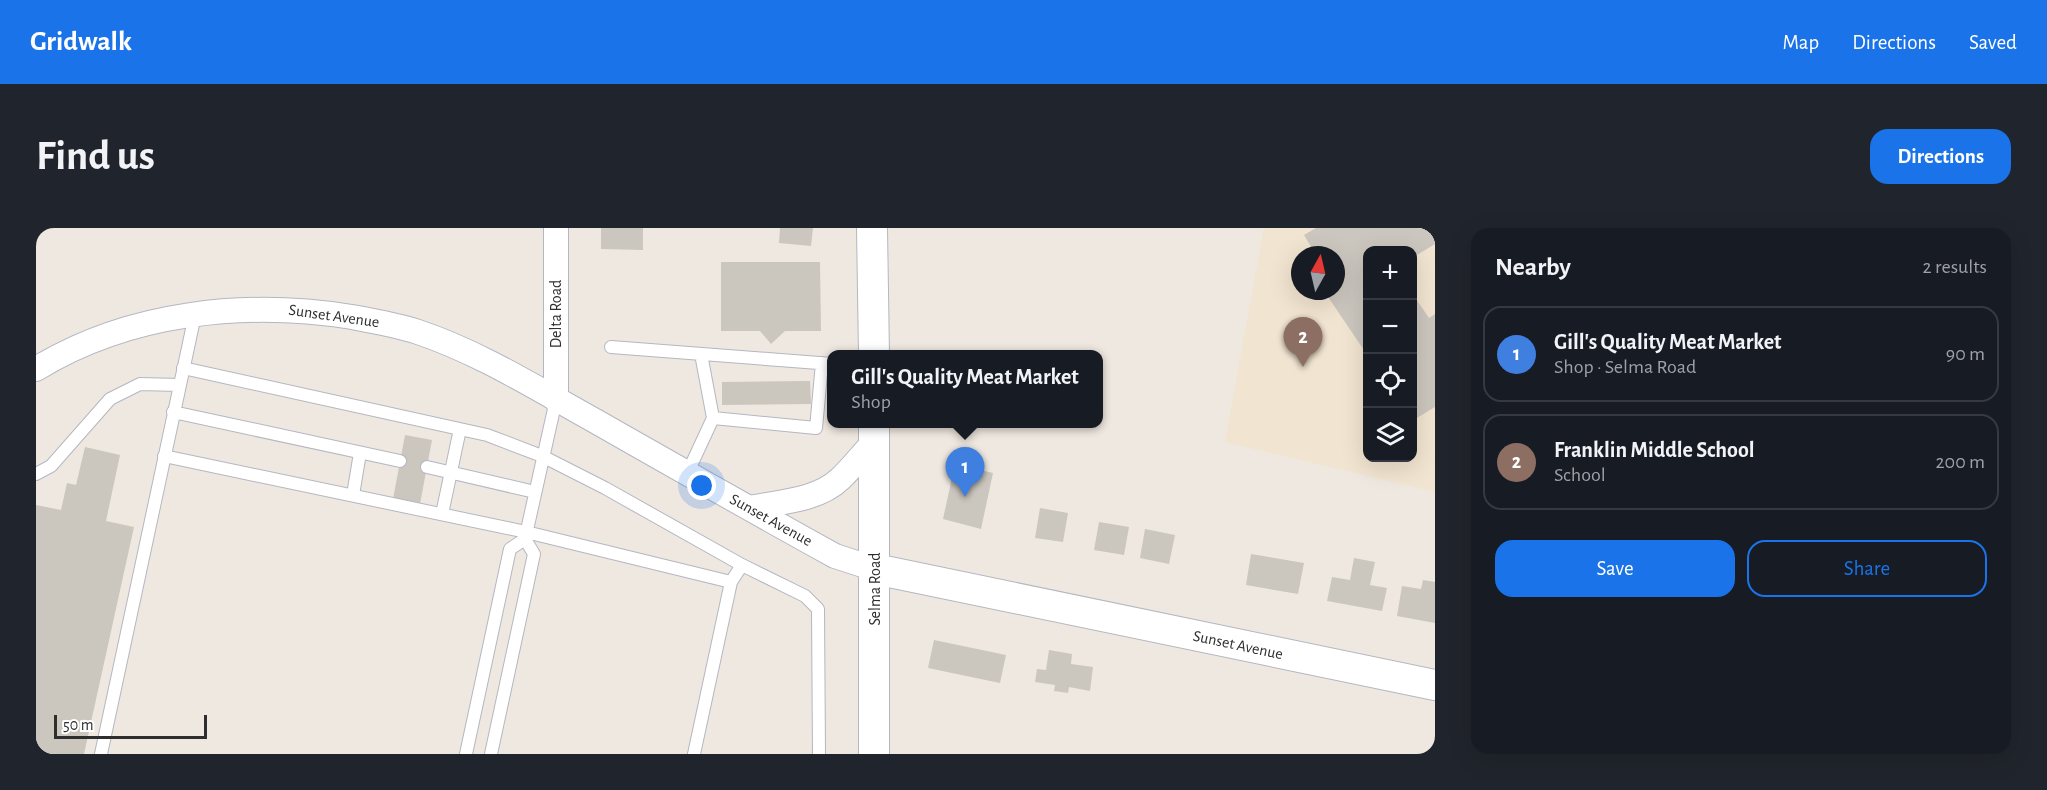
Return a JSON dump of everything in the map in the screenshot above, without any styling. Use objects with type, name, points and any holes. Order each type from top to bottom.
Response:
[{"type":"street","name":"Delta Road","points":[[556,228],[556,400]]},
{"type":"street","points":[[872,228],[874,350]]},
{"type":"street","name":"Sunset Avenue","points":[[36,369],[57,356],[100,337],[141,324],[195,315],[238,310],[280,309],[323,312],[380,322],[417,331],[455,346],[835,556],[875,569],[1435,685]]},
{"type":"street","points":[[749,508],[803,498],[819,493],[839,481],[874,432]]},
{"type":"street","name":"Selma Road","points":[[874,432],[874,754]]},
{"type":"lane","points":[[101,754],[195,315]]},
{"type":"lane","points":[[611,347],[827,364],[816,428],[713,418]]},
{"type":"lane","points":[[687,474],[713,418],[701,354]]},
{"type":"lane","points":[[183,368],[487,435],[542,456],[805,596],[818,609],[819,754]]},
{"type":"lane","points":[[36,474],[51,466],[110,399],[140,384],[179,384]]},
{"type":"lane","points":[[466,754],[510,549],[525,536],[556,400]]},
{"type":"lane","points":[[173,412],[400,461]]},
{"type":"lane","points":[[442,514],[460,429]]},
{"type":"lane","points":[[353,495],[360,453]]},
{"type":"lane","points":[[164,456],[442,514],[525,536],[731,582]]},
{"type":"lane","points":[[427,467],[535,492]]},
{"type":"lane","points":[[491,754],[534,554],[525,536]]},
{"type":"lane","points":[[694,754],[731,582],[742,564]]},
{"type":"shaded area","points":[[1264,228],[1435,228],[1435,492],[1225,442]]},
{"type":"building","points":[[601,228],[643,228],[643,250],[601,249]]},
{"type":"building","points":[[780,228],[813,228],[811,246],[779,243]]},
{"type":"building","points":[[1316,228],[1435,228],[1435,244],[1417,255],[1417,246],[1363,246],[1363,349],[1330,300],[1345,300],[1345,246],[1311,246],[1304,235]]},
{"type":"building","points":[[721,262],[820,262],[821,331],[785,331],[771,344],[760,331],[721,331]]},
{"type":"building","points":[[1417,300],[1429,318],[1435,314],[1435,407],[1417,418]]},
{"type":"building","points":[[810,381],[811,404],[722,405],[722,382]]},
{"type":"building","points":[[405,435],[432,440],[420,504],[393,499]]},
{"type":"building","points":[[85,447],[120,455],[106,521],[134,527],[84,754],[36,754],[36,505],[61,510],[67,483],[76,485]]},
{"type":"building","points":[[955,464],[993,473],[981,529],[943,519]]},
{"type":"building","points":[[1040,508],[1068,513],[1063,542],[1035,538]]},
{"type":"building","points":[[1099,522],[1129,527],[1124,555],[1094,550]]},
{"type":"building","points":[[1145,529],[1175,535],[1169,564],[1140,558]]},
{"type":"building","points":[[1251,554],[1304,563],[1298,594],[1246,585]]},
{"type":"building","points":[[1354,558],[1375,562],[1370,585],[1387,588],[1382,611],[1327,601],[1332,577],[1350,580]]},
{"type":"building","points":[[1423,580],[1435,582],[1435,623],[1397,616],[1402,586],[1421,589]]},
{"type":"building","points":[[934,640],[1006,655],[1000,683],[928,668]]},
{"type":"building","points":[[1049,650],[1072,654],[1071,664],[1093,667],[1090,691],[1069,687],[1068,693],[1054,691],[1055,685],[1035,682],[1037,669],[1046,670]]},
{"type":"place","name":"Franklin Middle School","points":[[1303,367]]},
{"type":"place","name":"Gill's Quality Meat Market","points":[[965,497]]}]
